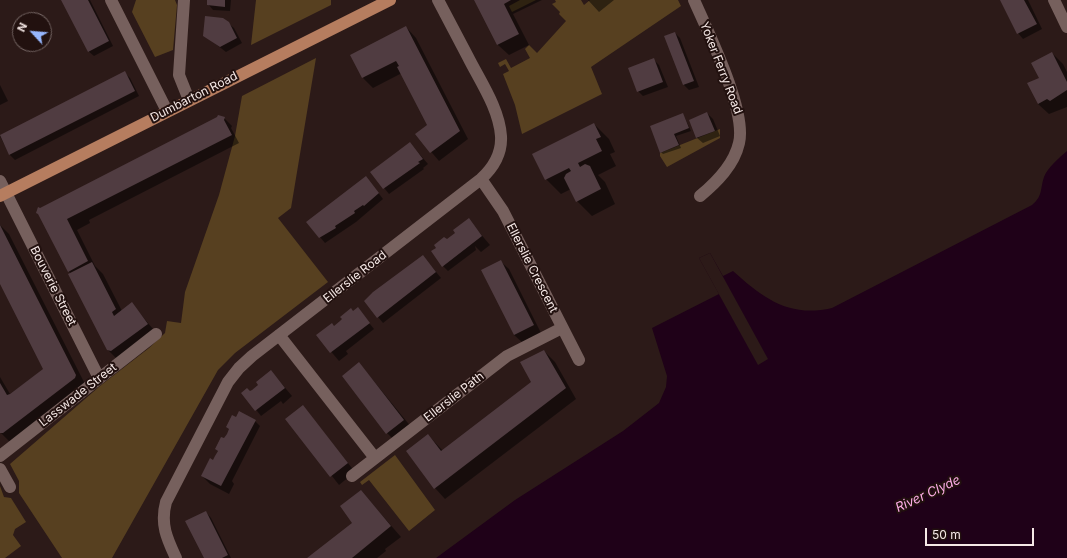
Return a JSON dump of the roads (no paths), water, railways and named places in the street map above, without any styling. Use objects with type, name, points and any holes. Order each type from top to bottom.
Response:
[{"type":"main road","name":"Dumbarton Road","points":[[3,194],[255,66],[390,0]]},
{"type":"street","points":[[184,0],[179,75],[189,100]]},
{"type":"street","name":"Ellerslie Road","points":[[176,558],[166,536],[163,523],[163,512],[170,493],[233,375],[246,361],[481,179],[496,159],[500,144],[500,129],[483,86],[438,0]]},
{"type":"street","name":"Yoker Ferry Road","points":[[694,0],[733,96],[740,119],[739,143],[727,169],[700,196]]},
{"type":"street","points":[[1054,0],[1067,26]]},
{"type":"street","points":[[114,1],[167,111]]},
{"type":"street","name":"Ellerslie Crescent","points":[[481,179],[503,211],[579,360]]},
{"type":"street","name":"Bouverie Street","points":[[0,181],[3,194],[99,378]]},
{"type":"street","name":"Ellerslie Path","points":[[352,476],[507,356],[562,328]]},
{"type":"street","name":"Lasswade Street","points":[[0,456],[156,334]]},
{"type":"street","points":[[279,335],[375,458]]},
{"type":"street","points":[[0,469],[10,487]]},
{"type":"water","name":"River Clyde","points":[[1067,151],[1067,558],[436,558],[515,500],[623,431],[659,403],[666,387],[667,376],[652,328],[719,294],[699,258],[710,253],[723,276],[733,271],[755,290],[790,308],[817,310],[832,308],[1032,205],[1036,202],[1040,195],[1046,173]]}]
